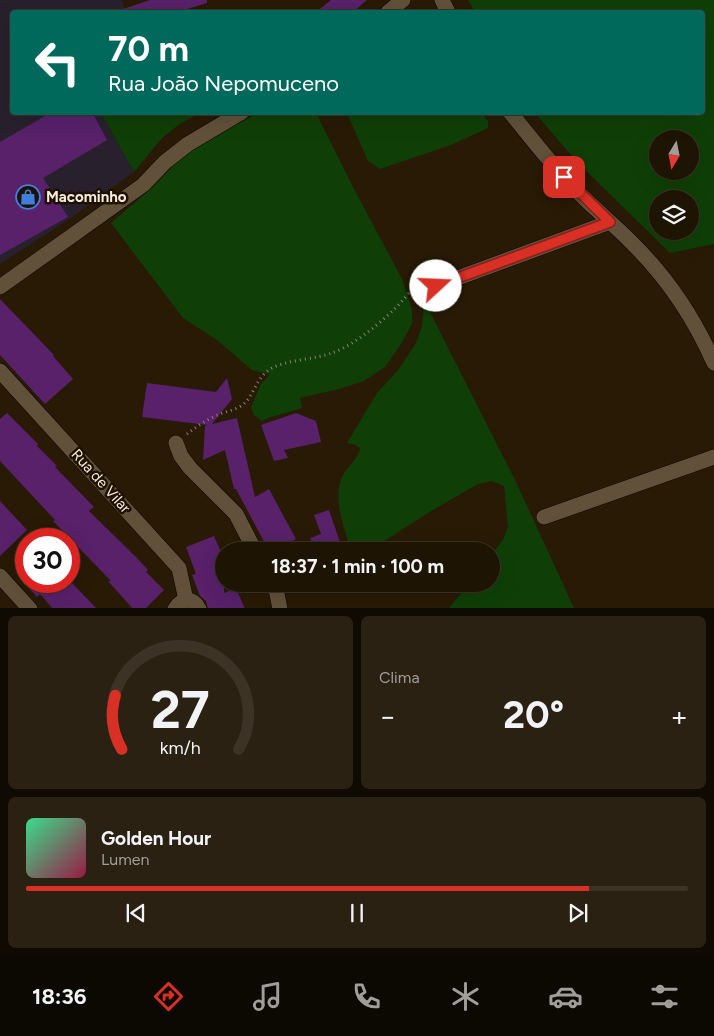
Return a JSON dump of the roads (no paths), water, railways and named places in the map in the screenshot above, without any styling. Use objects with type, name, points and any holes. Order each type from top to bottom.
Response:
[{"type":"street","points":[[390,10],[403,0]]},
{"type":"street","points":[[0,287],[143,185],[165,162],[188,144],[237,115]]},
{"type":"street","points":[[512,115],[541,152],[569,183],[647,258],[677,295],[705,343],[714,363]]},
{"type":"street","points":[[436,286],[610,222]]},
{"type":"street","name":"Rua de Vilar","points":[[0,371],[179,568],[180,604],[194,602],[199,608]]},
{"type":"street","points":[[176,443],[181,456],[190,468],[236,514],[251,542]]},
{"type":"street","points":[[544,517],[714,457]]},
{"type":"street","points":[[0,576],[30,608]]},
{"type":"street","points":[[277,592],[280,608]]},
{"type":"place","name":"Macominho","points":[[28,197]]}]
